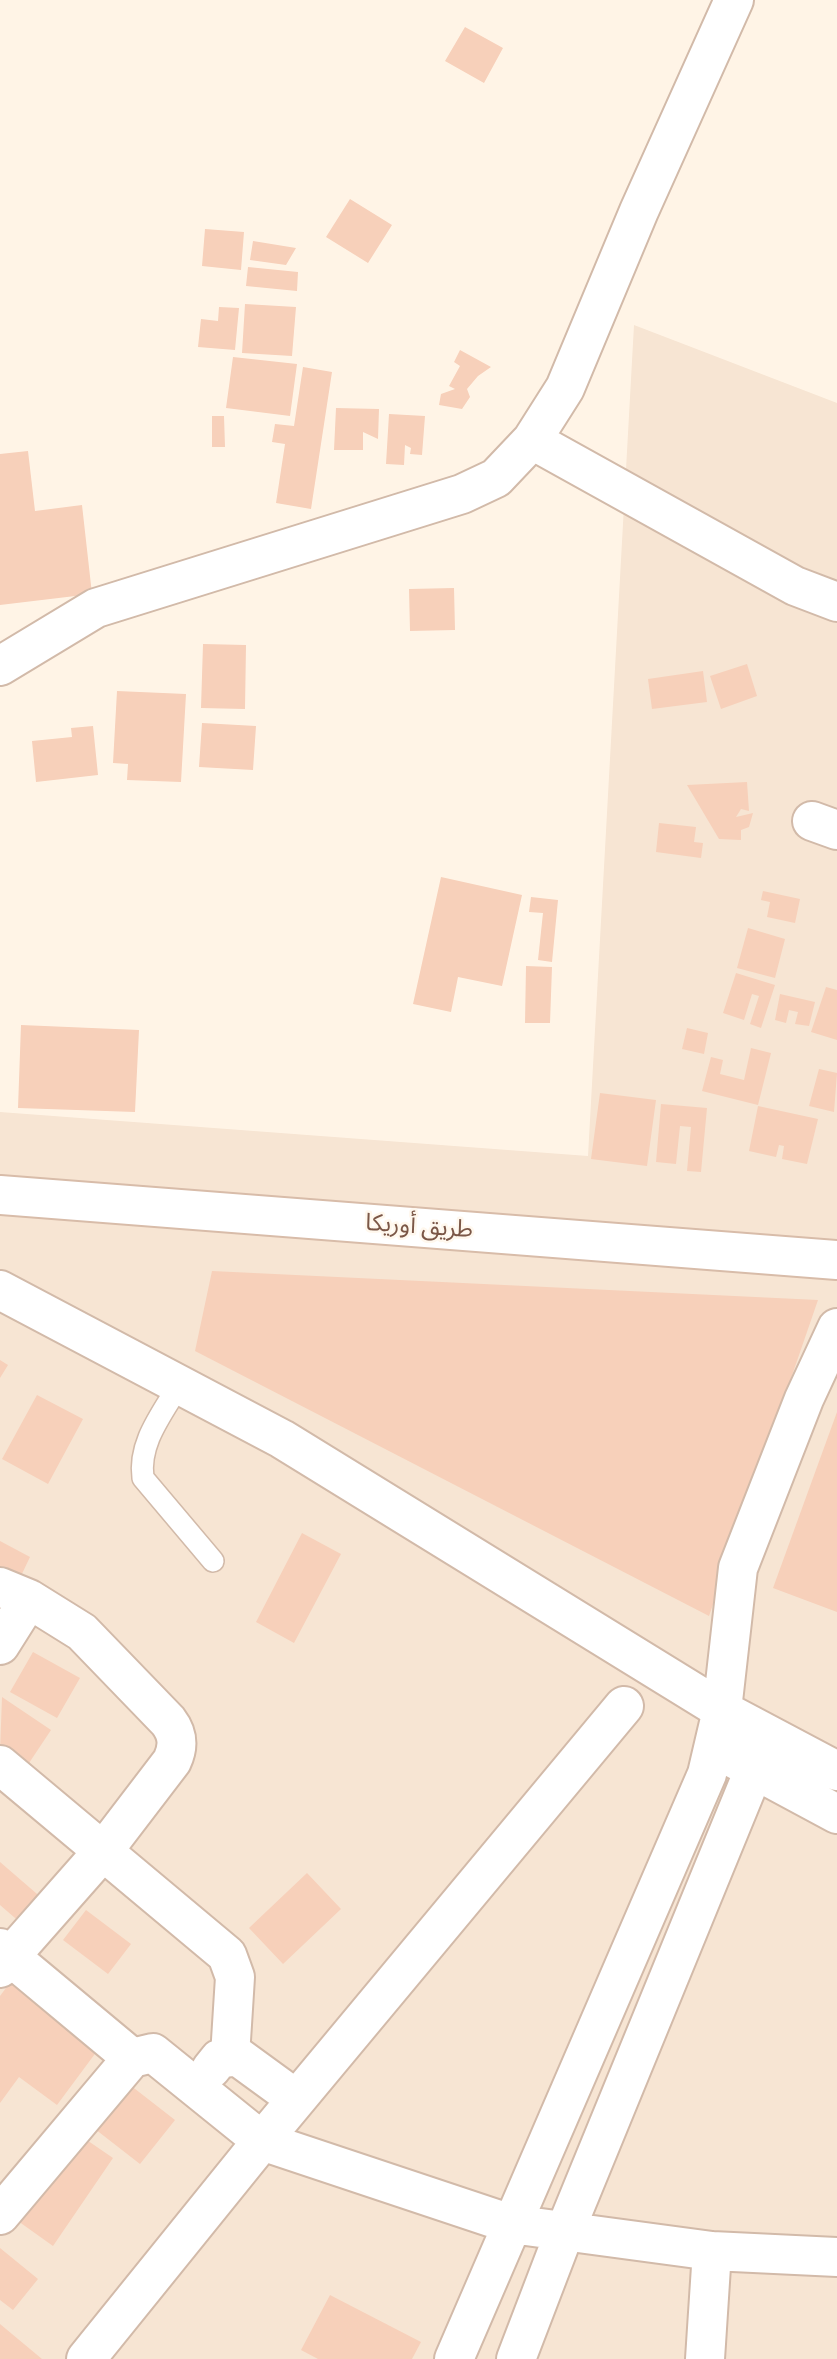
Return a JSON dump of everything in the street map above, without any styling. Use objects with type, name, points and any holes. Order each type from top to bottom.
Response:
[{"type":"street","points":[[0,666],[96,608],[462,494],[496,478],[532,440],[565,388],[633,223],[734,0]]},
{"type":"street","points":[[532,440],[795,586],[837,602]]},
{"type":"street","name":"طريق أوريكا","points":[[0,1195],[837,1260]]},
{"type":"street","points":[[0,1290],[282,1439],[722,1710],[837,1770]]},
{"type":"street","points":[[454,2359],[707,1774],[722,1710],[738,1567],[804,1399],[837,1328]]},
{"type":"street","points":[[0,1645],[14,1593],[82,1632],[167,1720],[177,1735],[172,1761],[104,1850],[3,1958],[132,2058]]},
{"type":"street","points":[[86,2359],[296,2099],[624,1706]]},
{"type":"street","points":[[713,1747],[837,1814]]},
{"type":"street","points":[[0,1765],[227,1955],[235,1977],[230,2056]]},
{"type":"street","points":[[516,2359],[565,2231],[754,1770]]},
{"type":"street","points":[[0,2215],[132,2058],[153,2053],[262,2141],[511,2224],[712,2251],[837,2257]]},
{"type":"street","points":[[197,2088],[219,2059],[230,2056],[243,2058],[296,2099]]},
{"type":"street","points":[[705,2359],[712,2251]]},
{"type":"lane","points":[[179,1385],[145,1445],[141,1462],[143,1478],[213,1561]]},
{"type":"shaded area","points":[[634,325],[837,403],[837,1782],[749,1745],[837,1794],[837,2359],[0,2359],[0,1112],[588,1156]]},
{"type":"building","points":[[465,27],[503,48],[484,83],[445,61]]},
{"type":"building","points":[[350,199],[392,225],[368,263],[326,237]]},
{"type":"building","points":[[205,229],[244,232],[241,270],[202,266]]},
{"type":"building","points":[[253,241],[296,248],[286,265],[250,260]]},
{"type":"building","points":[[248,267],[298,272],[297,291],[246,286]]},
{"type":"building","points":[[245,304],[296,307],[292,356],[242,353]]},
{"type":"building","points":[[219,307],[239,308],[235,350],[198,347],[201,319],[218,321]]},
{"type":"building","points":[[460,350],[491,367],[478,376],[467,389],[470,397],[462,409],[439,405],[441,394],[455,389],[449,386],[460,366],[454,362]]},
{"type":"building","points":[[233,357],[297,364],[290,416],[226,408]]},
{"type":"building","points":[[303,367],[332,372],[311,509],[276,503],[285,444],[272,442],[275,424],[294,426]]},
{"type":"building","points":[[336,408],[379,409],[378,439],[363,432],[363,450],[334,450]]},
{"type":"building","points":[[389,414],[425,416],[422,455],[410,454],[411,448],[405,445],[404,465],[386,464]]},
{"type":"building","points":[[212,416],[224,416],[225,447],[212,447]]},
{"type":"building","points":[[28,451],[35,511],[82,505],[92,594],[0,605],[0,454]]},
{"type":"building","points":[[454,588],[455,630],[410,631],[409,589]]},
{"type":"building","points":[[203,644],[246,645],[245,709],[201,708]]},
{"type":"building","points":[[747,664],[757,696],[721,709],[710,676]]},
{"type":"building","points":[[703,671],[707,702],[652,709],[648,679]]},
{"type":"building","points":[[117,691],[186,694],[181,782],[127,780],[128,764],[113,763]]},
{"type":"building","points":[[202,723],[256,726],[253,770],[199,767]]},
{"type":"building","points":[[93,726],[98,775],[36,782],[32,741],[72,737],[71,728]]},
{"type":"building","points":[[747,782],[749,811],[741,809],[736,817],[753,813],[749,827],[741,830],[741,840],[719,839],[687,785]]},
{"type":"building","points":[[659,823],[696,827],[694,842],[703,843],[701,858],[656,852]]},
{"type":"building","points":[[441,877],[522,895],[502,986],[458,977],[451,1012],[413,1004]]},
{"type":"building","points":[[763,891],[800,899],[795,923],[767,917],[770,902],[761,900]]},
{"type":"building","points":[[531,897],[558,900],[552,962],[538,960],[543,913],[529,912]]},
{"type":"building","points":[[748,928],[785,939],[775,978],[737,968]]},
{"type":"building","points":[[526,966],[552,967],[550,1023],[525,1023]]},
{"type":"building","points":[[736,973],[775,985],[761,1028],[750,1024],[759,996],[752,994],[744,1020],[723,1013]]},
{"type":"building","points":[[826,987],[837,990],[837,1040],[811,1032]]},
{"type":"building","points":[[780,994],[815,1002],[809,1026],[795,1024],[798,1012],[789,1010],[786,1023],[775,1020]]},
{"type":"building","points":[[21,1025],[139,1030],[135,1112],[18,1108]]},
{"type":"building","points":[[687,1028],[708,1033],[704,1054],[682,1049]]},
{"type":"building","points":[[751,1048],[771,1053],[758,1105],[702,1091],[711,1057],[723,1060],[720,1074],[744,1080]]},
{"type":"building","points":[[819,1069],[837,1073],[834,1112],[809,1106]]},
{"type":"building","points":[[600,1093],[656,1100],[647,1166],[591,1159]]},
{"type":"building","points":[[661,1104],[707,1108],[701,1172],[687,1171],[691,1127],[680,1126],[676,1164],[656,1162]]},
{"type":"building","points":[[758,1106],[818,1119],[807,1164],[782,1159],[784,1146],[779,1145],[776,1157],[749,1151]]},
{"type":"building","points":[[212,1271],[818,1300],[709,1616],[195,1351]]},
{"type":"building","points":[[0,1360],[8,1365],[0,1378]]},
{"type":"building","points":[[37,1395],[83,1419],[48,1484],[2,1459]]},
{"type":"building","points":[[837,1412],[837,1612],[773,1588]]},
{"type":"building","points":[[302,1533],[341,1554],[294,1643],[256,1622]]},
{"type":"building","points":[[0,1541],[30,1557],[19,1580],[0,1571]]},
{"type":"building","points":[[33,1652],[80,1678],[57,1718],[10,1692]]},
{"type":"building","points":[[2,1697],[51,1730],[25,1769],[0,1752]]},
{"type":"building","points":[[0,1862],[44,1900],[22,1924],[0,1905]]},
{"type":"building","points":[[307,1873],[341,1909],[283,1964],[249,1928]]},
{"type":"building","points":[[86,1910],[131,1944],[108,1974],[63,1940]]},
{"type":"building","points":[[12,1980],[100,2047],[57,2105],[19,2077],[0,2103],[0,1996]]},
{"type":"building","points":[[130,2085],[175,2120],[140,2164],[95,2129]]},
{"type":"building","points":[[78,2134],[113,2158],[53,2246],[18,2221]]},
{"type":"building","points":[[0,2248],[38,2279],[13,2310],[0,2300]]},
{"type":"building","points":[[330,2295],[421,2342],[412,2359],[318,2359],[301,2350]]},
{"type":"building","points":[[0,2324],[42,2359],[0,2359]]}]
